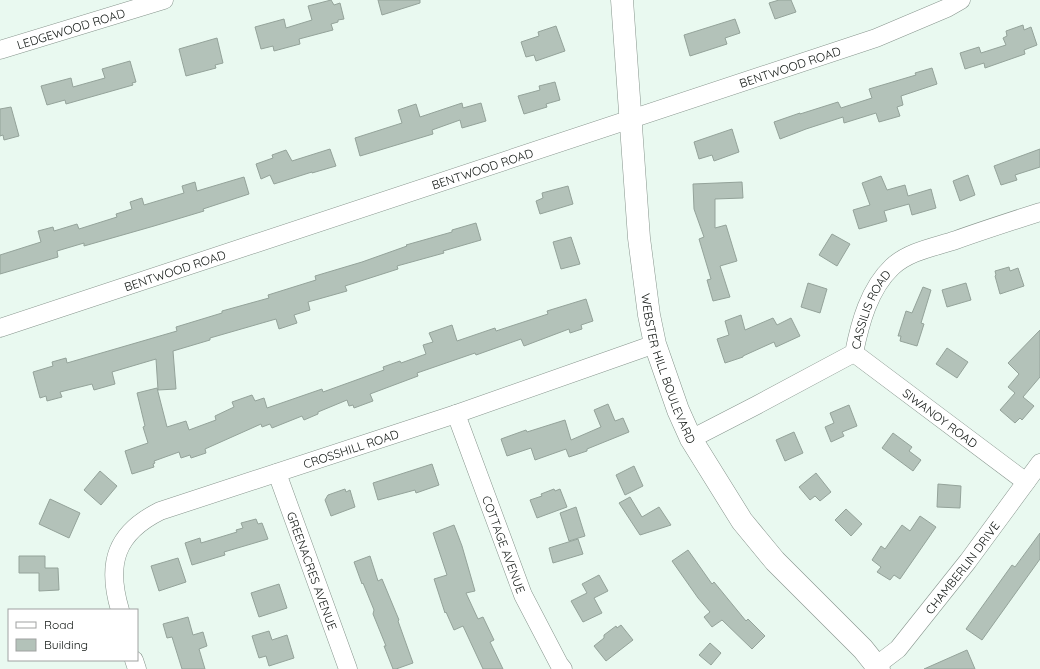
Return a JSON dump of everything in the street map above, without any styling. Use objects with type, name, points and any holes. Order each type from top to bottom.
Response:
[{"type":"street","name":"LEDGEWOOD ROAD","points":[[0,50],[164,0]]},
{"type":"street","name":"WEBSTER HILL BOULEVARD","points":[[622,0],[632,120],[639,238],[649,315],[655,344],[669,386],[691,439],[742,521],[775,560],[863,649],[878,667]]},
{"type":"street","name":"BENTWOOD ROAD","points":[[0,328],[876,38],[947,8],[961,0]]},
{"type":"street","name":"CASSILIS ROAD","points":[[691,439],[757,406],[854,353],[862,320],[871,298],[880,282],[891,268],[900,261],[910,255],[929,248],[1040,212]]},
{"type":"street","name":"CROSSHILL ROAD","points":[[120,609],[116,596],[114,577],[115,561],[119,547],[137,525],[160,511],[456,414],[655,344]]},
{"type":"street","name":"SIWANOY ROAD","points":[[854,353],[1026,482]]},
{"type":"street","name":"COTTAGE AVENUE","points":[[456,414],[523,595],[563,669]]},
{"type":"street","name":"CHAMBERLIN DRIVE","points":[[878,667],[898,649],[968,561],[1040,463]]},
{"type":"street","name":"GREENACRES AVENUE","points":[[277,473],[348,669]]},
{"type":"building","points":[[331,0],[334,5],[340,3],[344,19],[338,20],[338,22],[331,24],[333,30],[299,39],[300,44],[274,51],[273,46],[261,49],[255,27],[284,19],[286,28],[312,20],[308,6]]},
{"type":"building","points":[[378,0],[420,0],[420,3],[382,15]]},
{"type":"building","points":[[779,0],[791,0],[796,12],[775,19],[769,3]]},
{"type":"building","points":[[735,19],[740,33],[725,38],[727,44],[690,56],[684,35]]},
{"type":"building","points":[[1023,25],[1024,30],[1031,27],[1037,45],[1024,50],[1025,54],[985,68],[984,63],[965,69],[960,53],[979,47],[981,53],[1006,45],[1003,38],[1007,36],[1006,31]]},
{"type":"building","points":[[556,26],[565,51],[536,61],[534,55],[526,57],[521,42],[539,36],[538,32]]},
{"type":"building","points":[[217,38],[223,63],[215,65],[216,68],[186,76],[179,49]]},
{"type":"building","points":[[130,61],[136,82],[132,83],[133,85],[66,104],[65,100],[47,105],[41,86],[71,78],[73,87],[105,78],[102,69]]},
{"type":"building","points":[[932,68],[937,84],[901,96],[903,105],[897,107],[900,116],[879,122],[876,113],[844,123],[843,117],[780,139],[774,122],[838,102],[841,108],[872,98],[869,89],[916,75],[915,73]]},
{"type":"building","points":[[555,82],[560,100],[546,104],[547,107],[524,114],[518,96],[540,90],[539,86]]},
{"type":"building","points":[[462,103],[463,108],[481,103],[486,121],[462,128],[460,120],[432,130],[433,134],[360,156],[355,138],[402,123],[398,110],[416,104],[420,117]]},
{"type":"building","points":[[11,107],[19,136],[4,140],[3,135],[0,136],[0,109]]},
{"type":"building","points":[[732,129],[739,152],[714,161],[712,155],[699,159],[694,142]]},
{"type":"building","points":[[330,149],[336,166],[274,184],[270,175],[261,179],[256,164],[273,158],[272,155],[286,150],[292,161]]},
{"type":"building","points":[[1040,149],[1040,167],[1015,175],[1017,180],[1001,185],[994,166]]},
{"type":"building","points":[[968,175],[975,195],[960,201],[953,181]]},
{"type":"building","points":[[881,176],[887,190],[905,185],[908,196],[931,189],[936,208],[912,215],[909,204],[884,211],[887,221],[859,229],[853,210],[870,205],[862,183]]},
{"type":"building","points":[[244,177],[249,194],[203,209],[204,211],[154,226],[84,246],[84,243],[57,251],[58,257],[0,274],[0,255],[41,242],[38,231],[53,227],[54,231],[77,224],[79,229],[117,217],[116,214],[132,209],[130,202],[142,198],[144,205],[184,193],[182,186],[195,182],[197,191]]},
{"type":"building","points":[[742,182],[743,198],[715,199],[715,228],[726,225],[737,261],[720,266],[730,297],[713,301],[707,280],[711,279],[699,239],[704,237],[694,209],[693,184]]},
{"type":"building","points":[[568,186],[573,204],[540,214],[536,201],[543,198],[542,193]]},
{"type":"building","points":[[476,223],[481,240],[443,251],[444,253],[397,266],[398,269],[345,286],[347,291],[308,302],[310,310],[294,315],[297,323],[279,329],[276,319],[210,338],[210,340],[173,351],[176,389],[158,390],[156,359],[112,372],[115,384],[94,390],[92,384],[60,392],[62,397],[47,401],[46,396],[40,398],[33,372],[53,366],[52,362],[66,358],[67,363],[177,331],[176,327],[222,313],[222,311],[269,298],[268,295],[316,280],[315,276],[362,262],[407,246],[406,245],[452,232],[452,230]]},
{"type":"building","points":[[832,234],[850,244],[837,266],[819,255]]},
{"type":"building","points":[[571,237],[580,264],[561,269],[553,242]]},
{"type":"building","points":[[1009,267],[1010,271],[1018,268],[1024,286],[1000,294],[995,271]]},
{"type":"building","points":[[808,283],[827,289],[820,313],[801,307]]},
{"type":"building","points":[[966,283],[971,300],[947,307],[942,290]]},
{"type":"building","points":[[923,287],[931,290],[921,323],[924,324],[917,346],[900,341],[901,336],[898,336],[906,311],[912,313]]},
{"type":"building","points":[[586,299],[593,321],[581,325],[582,329],[570,333],[569,329],[524,346],[521,339],[476,355],[475,353],[417,373],[418,376],[370,394],[373,401],[354,408],[353,405],[349,406],[347,400],[318,412],[318,414],[304,420],[302,416],[272,428],[270,424],[262,427],[261,424],[205,449],[206,453],[191,458],[190,455],[181,458],[179,452],[154,461],[154,467],[132,474],[125,451],[148,443],[143,427],[145,426],[137,393],[157,388],[167,427],[186,421],[189,430],[216,420],[215,416],[234,407],[232,402],[252,395],[255,401],[264,398],[267,408],[322,389],[323,392],[384,370],[383,367],[400,361],[401,363],[426,354],[423,345],[433,342],[429,333],[452,325],[457,341],[495,328],[496,331],[548,314],[547,311]]},
{"type":"building","points":[[741,315],[745,330],[773,318],[777,325],[791,318],[800,336],[776,347],[774,342],[743,357],[725,363],[717,339],[729,335],[725,321]]},
{"type":"building","points":[[1040,330],[1040,377],[1023,397],[1034,406],[1022,420],[1020,418],[1015,423],[1000,410],[1015,393],[1008,387],[1019,374],[1008,363]]},
{"type":"building","points":[[947,348],[968,362],[957,378],[936,364]]},
{"type":"building","points":[[608,404],[615,421],[623,418],[629,432],[587,449],[587,451],[569,457],[566,449],[535,460],[531,448],[507,456],[501,439],[526,430],[527,432],[565,420],[571,440],[601,427],[594,410]]},
{"type":"building","points":[[849,405],[857,426],[842,432],[844,436],[831,442],[825,427],[834,423],[830,413]]},
{"type":"building","points":[[794,432],[803,453],[785,461],[776,440]]},
{"type":"building","points":[[893,433],[912,447],[909,451],[921,460],[913,471],[882,448]]},
{"type":"building","points":[[432,464],[439,485],[416,493],[415,490],[378,500],[373,483]]},
{"type":"building","points":[[634,466],[643,486],[625,495],[616,475]]},
{"type":"building","points":[[100,471],[117,486],[101,505],[84,490]]},
{"type":"building","points":[[816,473],[831,492],[820,501],[815,496],[810,500],[799,487]]},
{"type":"building","points":[[938,484],[961,486],[960,508],[937,507]]},
{"type":"building","points":[[345,489],[346,492],[350,490],[355,507],[331,516],[325,500],[328,495]]},
{"type":"building","points":[[554,489],[555,491],[560,489],[567,507],[537,518],[530,500],[542,496],[541,494]]},
{"type":"building","points":[[630,497],[642,517],[659,507],[671,525],[640,535],[619,503]]},
{"type":"building","points":[[50,499],[80,513],[69,538],[39,524]]},
{"type":"building","points":[[576,507],[585,536],[569,541],[560,513]]},
{"type":"building","points":[[846,509],[862,524],[851,536],[835,520]]},
{"type":"building","points":[[920,516],[936,527],[900,579],[894,575],[890,580],[877,572],[881,567],[872,560],[881,546],[885,549],[902,525],[910,531]]},
{"type":"building","points":[[256,519],[258,524],[262,523],[268,539],[224,552],[225,555],[192,565],[185,543],[200,538],[201,543],[237,532],[236,530],[243,528],[241,523]]},
{"type":"building","points":[[454,525],[462,546],[475,591],[466,593],[478,619],[483,617],[494,640],[490,642],[503,669],[483,669],[463,626],[454,630],[446,612],[445,613],[434,579],[447,575],[433,533]]},
{"type":"building","points":[[1040,533],[1040,559],[982,640],[966,629],[1012,565],[1015,567]]},
{"type":"building","points":[[578,539],[583,554],[553,563],[549,548]]},
{"type":"building","points":[[688,550],[712,584],[714,582],[746,621],[748,619],[765,636],[752,649],[722,620],[712,627],[704,617],[710,612],[698,598],[672,561]]},
{"type":"building","points":[[19,556],[45,556],[45,568],[58,568],[59,590],[39,591],[39,573],[19,573]]},
{"type":"building","points":[[370,556],[378,581],[382,579],[399,620],[398,621],[413,663],[396,669],[393,669],[384,646],[386,646],[373,614],[374,610],[354,562]]},
{"type":"building","points":[[178,558],[186,582],[159,591],[151,566]]},
{"type":"building","points":[[599,575],[608,591],[594,598],[602,613],[583,622],[571,601],[587,593],[582,584]]},
{"type":"building","points":[[279,584],[287,608],[259,617],[251,593]]},
{"type":"building","points":[[188,617],[193,635],[203,632],[207,646],[199,649],[205,669],[182,669],[172,637],[167,638],[163,624]]},
{"type":"building","points":[[621,625],[633,640],[606,661],[594,646],[604,638],[604,635],[616,626],[617,628]]},
{"type":"building","points":[[269,631],[272,640],[287,635],[294,658],[269,666],[266,656],[259,658],[252,636]]},
{"type":"building","points":[[710,643],[721,653],[711,665],[699,655]]},
{"type":"building","points":[[967,650],[975,669],[924,669]]}]
